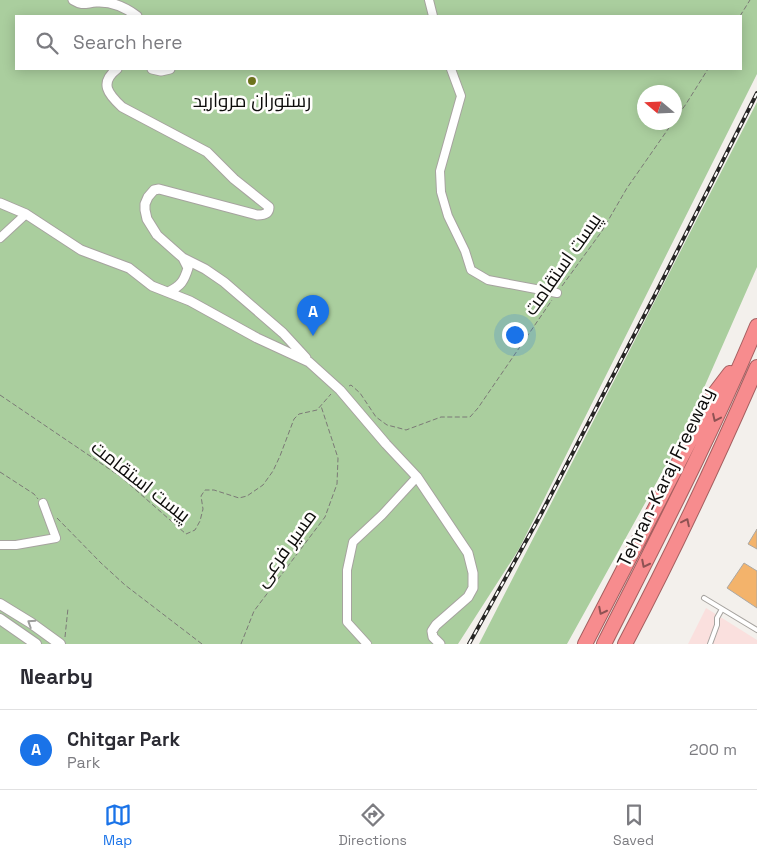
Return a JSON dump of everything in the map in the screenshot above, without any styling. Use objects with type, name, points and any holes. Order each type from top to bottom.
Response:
[{"type":"highway","name":"Tehran-Karaj Freeway","points":[[604,644],[682,490],[757,326]]},
{"type":"highway","points":[[585,644],[714,394],[745,355]]},
{"type":"highway","name":"Tehran-Karaj Freeway","points":[[625,644],[692,510],[757,367]]},
{"type":"main road","points":[[0,604],[62,644]]},
{"type":"main road","points":[[0,619],[36,644]]},
{"type":"street","points":[[72,0],[84,5],[97,2],[113,3],[126,8],[136,15]]},
{"type":"street","points":[[428,0],[433,15]]},
{"type":"street","points":[[117,70],[110,75],[107,83],[110,96],[116,102],[206,152],[234,179],[269,207],[267,213],[257,215],[159,189],[154,190],[148,196],[145,210],[147,219],[157,235],[183,258],[205,268],[224,282],[283,333],[309,362],[340,390],[386,444],[418,477],[468,553],[473,588],[468,597],[436,625],[432,631],[433,637],[440,644]]},
{"type":"street","points":[[451,70],[461,96],[440,171],[441,192],[448,216],[472,270],[488,280],[557,293]]},
{"type":"street","points":[[0,203],[26,214],[81,250],[129,268],[152,286],[190,301],[257,338],[309,362]]},
{"type":"street","points":[[0,238],[26,214]]},
{"type":"street","points":[[168,292],[178,288],[185,278],[188,268],[183,258]]},
{"type":"street","points":[[367,644],[348,622],[348,570],[354,542],[418,477]]},
{"type":"street","points":[[0,545],[16,545],[56,538],[42,503]]},
{"type":"lane","points":[[704,598],[757,630]]},
{"type":"lane","points":[[710,644],[722,609]]},
{"type":"path","points":[[741,15],[750,0]]},
{"type":"path","name":"پیست استقامت","points":[[682,110],[707,70]]},
{"type":"path","name":"پیست استقامت","points":[[0,395],[121,477],[186,534],[195,530],[200,521],[203,509],[201,496],[205,490],[214,490],[238,498],[247,496],[263,485],[273,471],[294,419],[299,414],[317,410],[334,392],[351,385],[360,393],[376,417],[387,425],[406,430],[441,417],[470,417],[602,231],[627,188],[668,130]]},
{"type":"path","name":"مسیر فرعی","points":[[241,644],[254,611],[325,517],[337,484],[338,458],[321,405]]},
{"type":"path","points":[[0,472],[34,494],[42,503]]},
{"type":"path","points":[[56,517],[125,585],[202,644]]},
{"type":"path","points":[[62,644],[68,608]]},
{"type":"shaded area","points":[[706,608],[757,640],[757,644],[688,644]]},
{"type":"green space","points":[[0,0],[757,0],[757,74],[519,549],[458,644],[0,644]]},
{"type":"green space","points":[[757,102],[757,267],[685,431],[567,644],[479,644]]},
{"type":"building","points":[[757,529],[757,549],[748,544]]},
{"type":"building","points":[[744,563],[757,571],[757,608],[727,588]]},
{"type":"railway","points":[[469,644],[541,514],[757,93]]},
{"type":"place","name":"رستوران مروارید","points":[[252,81]]},
{"type":"place","name":"Chitgar Park","points":[[313,336]]}]
